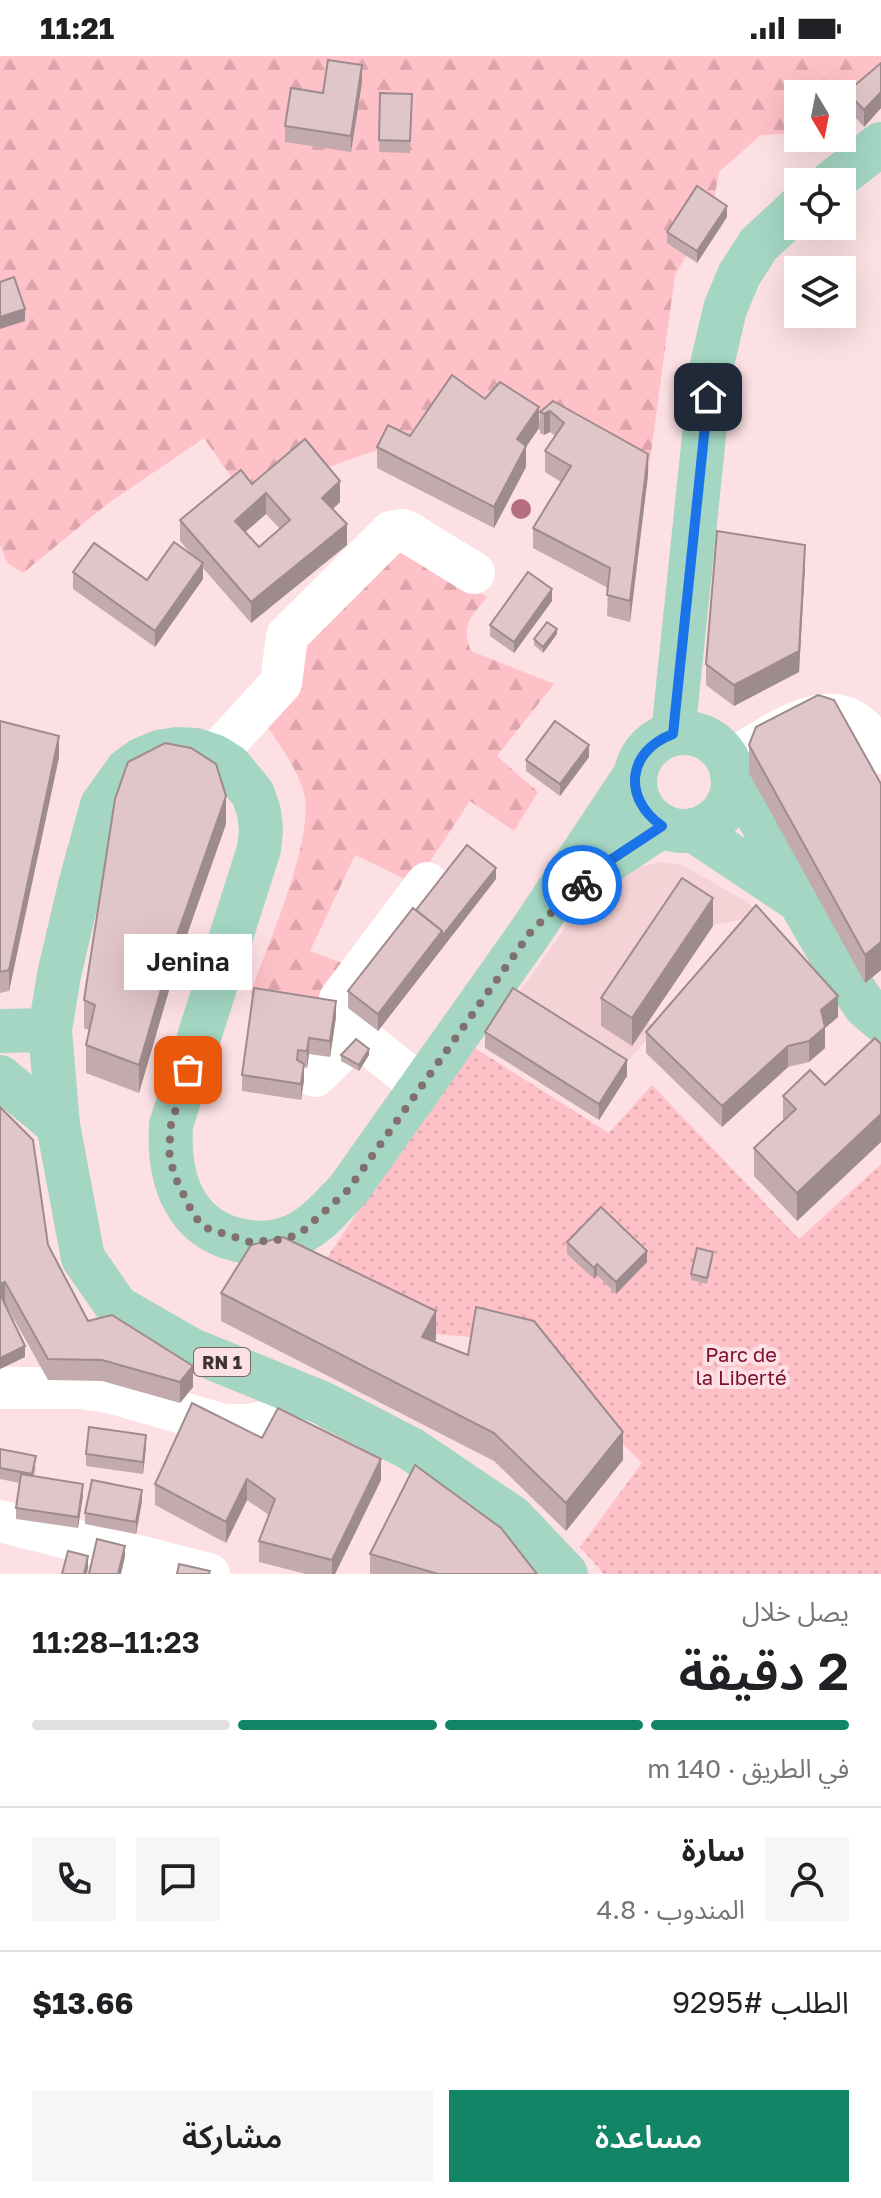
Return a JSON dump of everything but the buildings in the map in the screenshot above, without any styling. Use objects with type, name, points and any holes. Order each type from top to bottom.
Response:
[{"type":"main road","points":[[850,168],[881,144]]},
{"type":"main road","points":[[673,734],[711,369],[725,309],[739,275],[759,244],[784,221]]},
{"type":"main road","points":[[799,900],[677,828],[649,817],[640,805],[635,790],[639,760],[648,749],[659,739],[673,734],[687,733],[712,741],[762,823],[799,900],[865,1006],[881,1020]]},
{"type":"main road","name":"RN 1","points":[[214,756],[196,750],[177,749],[159,752],[127,770],[102,805],[80,885],[50,1030],[58,1125],[83,1258],[117,1307],[192,1350],[322,1403],[411,1449],[512,1517],[566,1574]]},
{"type":"main road","points":[[214,756],[230,766],[253,794],[261,830],[259,849],[171,1125],[169,1151],[174,1175],[194,1216],[206,1228],[250,1242],[286,1239],[303,1231],[348,1190],[532,930],[635,775]]},
{"type":"main road","points":[[532,930],[609,861],[677,828],[707,825],[719,816],[728,804],[732,790],[730,768]]},
{"type":"main road","points":[[0,1031],[50,1030]]},
{"type":"main road","points":[[0,1077],[58,1125]]},
{"type":"street","points":[[214,756],[281,683],[287,636],[391,532],[403,530],[474,573]]},
{"type":"street","points":[[730,768],[803,719],[826,713],[859,725],[881,753]]},
{"type":"street","points":[[422,1087],[345,1025],[340,999],[427,883]]},
{"type":"street","points":[[315,1076],[357,1035]]},
{"type":"street","points":[[0,1388],[81,1388],[113,1393],[224,1425],[274,1420],[322,1403]]},
{"type":"street","points":[[0,1521],[209,1574]]},
{"type":"shaded area","points":[[661,862],[682,865],[744,900],[763,915],[710,926],[646,1021],[657,1029],[626,1062],[515,998],[580,907],[633,869]]},
{"type":"green space","points":[[0,56],[881,56],[881,80],[856,101],[856,80],[784,80],[784,134],[761,135],[719,172],[712,212],[675,275],[648,475],[553,423],[542,431],[500,404],[410,457],[388,446],[315,472],[241,491],[204,438],[106,505],[23,573],[7,563],[0,544]]},
{"type":"green space","points":[[409,545],[487,597],[467,628],[471,651],[554,684],[497,756],[538,792],[514,831],[470,801],[415,884],[355,855],[310,951],[347,965],[330,1007],[250,994],[288,893],[306,813],[304,793],[297,774],[265,723],[285,707],[296,693],[302,675],[302,650],[398,546]]},
{"type":"green space","name":"Parc de la Liberté","points":[[470,1045],[609,1133],[652,1085],[799,1239],[881,1164],[881,1574],[604,1574],[580,1547],[642,1463],[541,1344],[437,1334],[318,1271]]},
{"type":"way so far","points":[[188,1070],[171,1125],[169,1151],[184,1199],[206,1228],[250,1242],[286,1239],[318,1220],[348,1190],[532,930],[582,885]]},
{"type":"place","name":"Jenina","points":[[188,1070]]},
{"type":"route","points":[[582,885],[609,861],[662,826],[649,817],[640,805],[635,790],[635,775],[639,760],[648,749],[659,739],[673,734],[708,397]]}]
